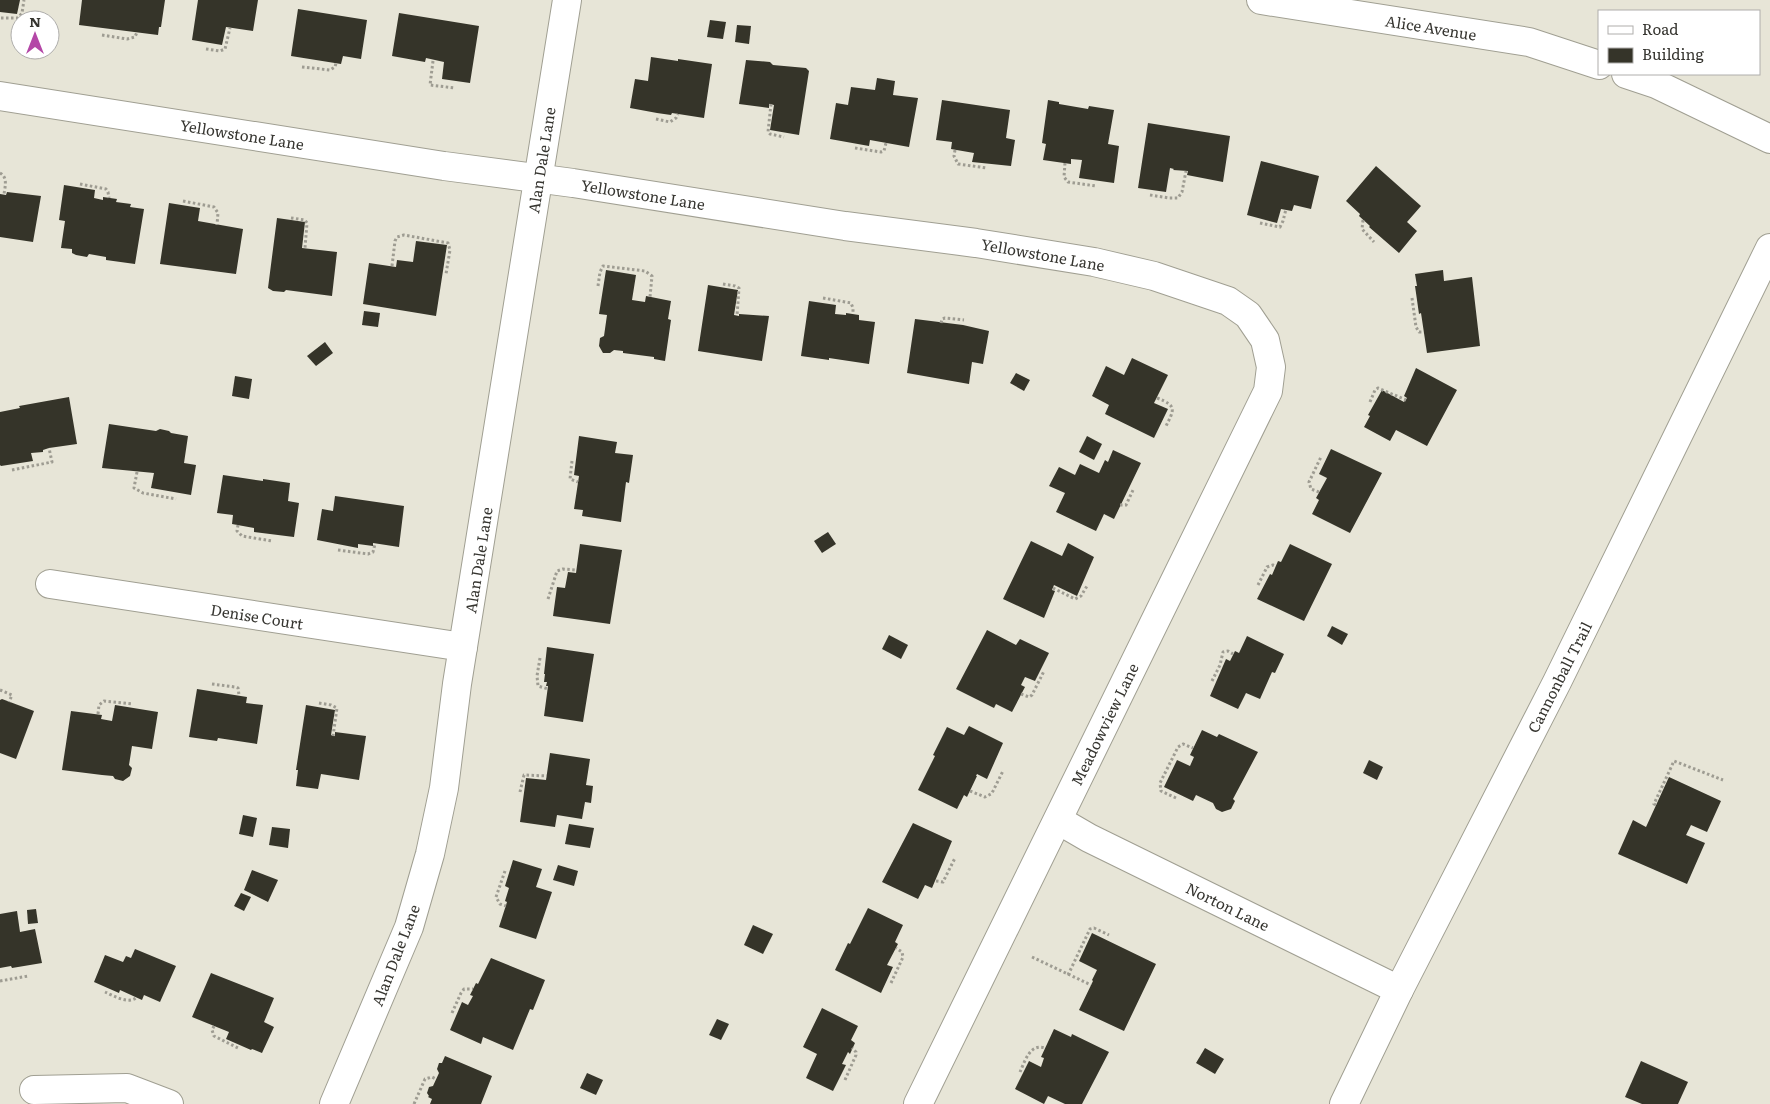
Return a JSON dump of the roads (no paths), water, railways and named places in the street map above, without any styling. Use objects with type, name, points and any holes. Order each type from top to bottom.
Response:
[{"type":"street","name":"Alan Dale Lane","points":[[334,1104],[412,918],[430,854],[444,788],[463,647],[566,0]]},
{"type":"street","name":"Alice Avenue","points":[[1261,0],[1529,42],[1598,65]]},
{"type":"street","points":[[1629,75],[1656,84],[1770,139]]},
{"type":"street","name":"Yellowstone Lane","points":[[0,96],[845,226],[976,243],[1103,264],[1154,276],[1228,301],[1248,315],[1265,340]]},
{"type":"street","name":"Cannonball Trail","points":[[1344,1104],[1399,990],[1557,682],[1770,248]]},
{"type":"street","name":"Meadowview Lane","points":[[918,1104],[1268,391],[1271,367],[1265,340]]},
{"type":"street","name":"Denise Court","points":[[50,584],[463,647]]},
{"type":"street","name":"Norton Lane","points":[[1058,820],[1097,842],[1399,990]]},
{"type":"street","points":[[34,1090],[127,1088],[169,1104]]}]
